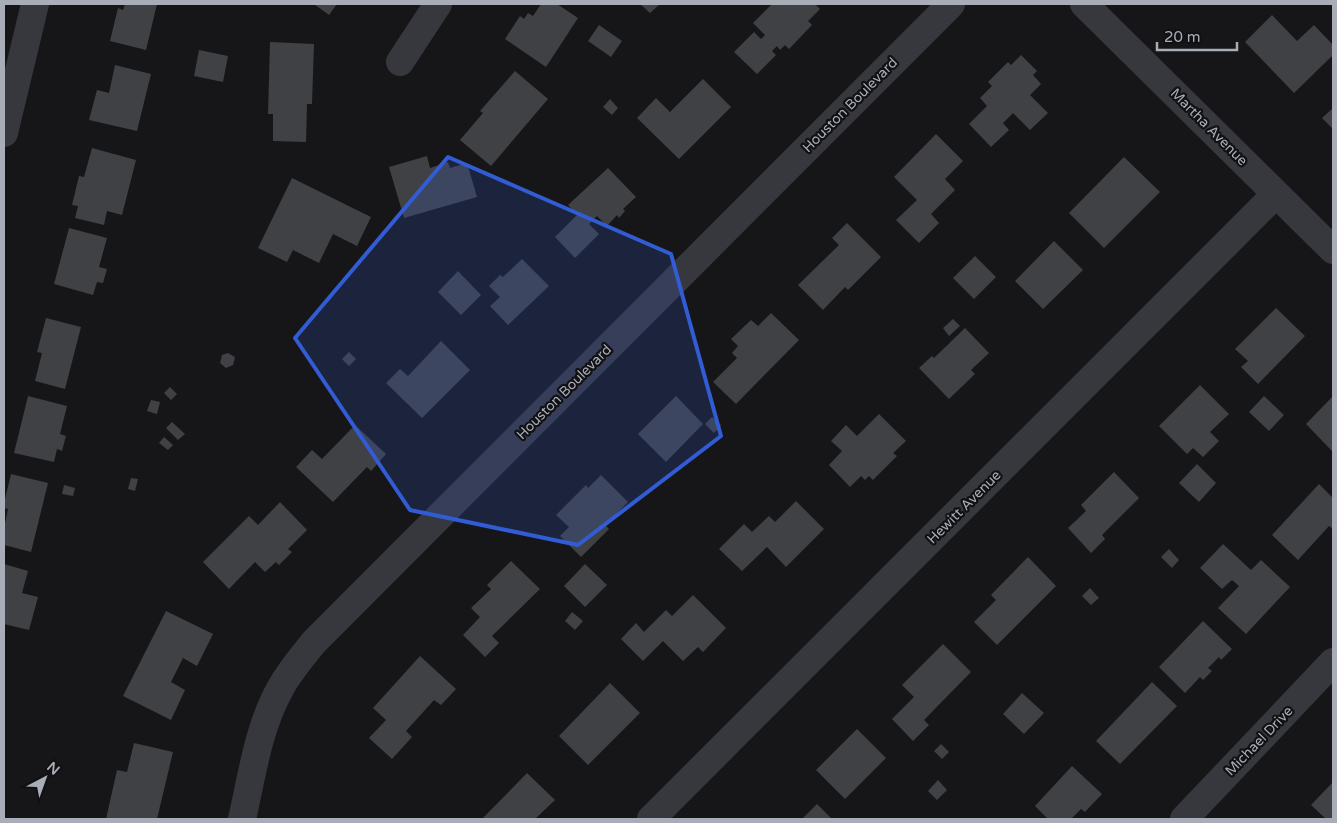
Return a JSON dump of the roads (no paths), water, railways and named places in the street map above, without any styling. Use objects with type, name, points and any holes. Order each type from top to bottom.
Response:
[{"type":"street","points":[[4,133],[35,4]]},
{"type":"street","points":[[400,62],[438,4]]},
{"type":"street","name":"Houston Boulevard","points":[[242,819],[262,731],[272,704],[294,666],[314,642],[951,4]]},
{"type":"street","name":"Martha Avenue","points":[[1084,4],[1333,250]]},
{"type":"street","name":"Hewitt Avenue","points":[[652,819],[1276,194]]},
{"type":"street","name":"Michael Drive","points":[[1184,819],[1333,662]]}]
